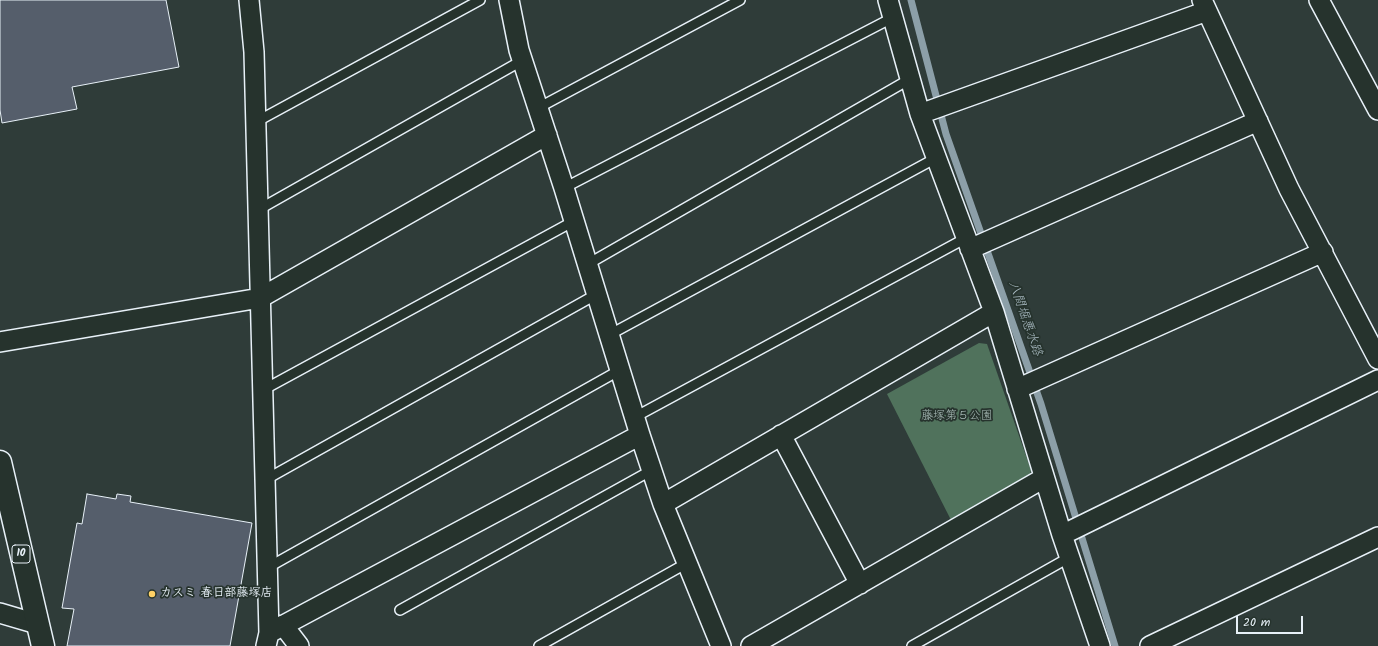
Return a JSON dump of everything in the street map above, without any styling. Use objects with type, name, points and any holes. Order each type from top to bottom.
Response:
[{"type":"main road","name":"10","points":[[0,462],[43,646]]},
{"type":"street","points":[[249,0],[254,52],[267,568],[273,635]]},
{"type":"street","points":[[509,0],[522,60],[588,264],[637,426],[664,504],[721,646]]},
{"type":"street","points":[[1319,0],[1378,110]]},
{"type":"street","points":[[920,114],[1205,6],[1289,189],[1378,359]]},
{"type":"street","points":[[890,9],[920,114],[994,312],[1096,644]]},
{"type":"street","points":[[968,244],[1258,121]]},
{"type":"street","points":[[0,342],[260,298],[547,135]]},
{"type":"street","points":[[1017,389],[1322,252]]},
{"type":"street","points":[[664,504],[994,312]]},
{"type":"street","points":[[1062,535],[1378,380]]},
{"type":"street","points":[[273,635],[637,426]]},
{"type":"street","points":[[781,435],[860,584]]},
{"type":"street","points":[[751,646],[1044,478]]},
{"type":"street","points":[[1150,646],[1378,537]]},
{"type":"street","points":[[0,613],[37,624]]},
{"type":"street","points":[[273,635],[299,646]]},
{"type":"lane","points":[[256,122],[480,0]]},
{"type":"lane","points":[[538,108],[740,0]]},
{"type":"lane","points":[[564,188],[890,9]]},
{"type":"lane","points":[[258,210],[522,60]]},
{"type":"lane","points":[[588,264],[910,79]]},
{"type":"lane","points":[[609,335],[936,158]]},
{"type":"lane","points":[[262,390],[574,221]]},
{"type":"lane","points":[[637,426],[968,244]]},
{"type":"lane","points":[[265,480],[597,294]]},
{"type":"lane","points":[[267,568],[620,370]]},
{"type":"lane","points":[[400,610],[652,470]]},
{"type":"lane","points":[[912,646],[1070,557]]},
{"type":"lane","points":[[540,646],[687,563]]},
{"type":"green space","name":"藤塚第５公園","points":[[979,343],[987,344],[1031,470],[1029,480],[953,524],[887,394]]},
{"type":"building","points":[[0,0],[166,0],[179,67],[72,87],[77,109],[2,123],[0,110]]},
{"type":"building","points":[[87,494],[116,499],[117,494],[131,496],[130,502],[252,523],[230,646],[67,646],[74,609],[62,608],[77,523],[82,524]]},
{"type":"waterway","name":"八間堀悪水路","points":[[911,0],[946,134],[1041,404],[1115,646]]},
{"type":"place","name":"カスミ 春日部藤塚店","points":[[152,594]]}]
